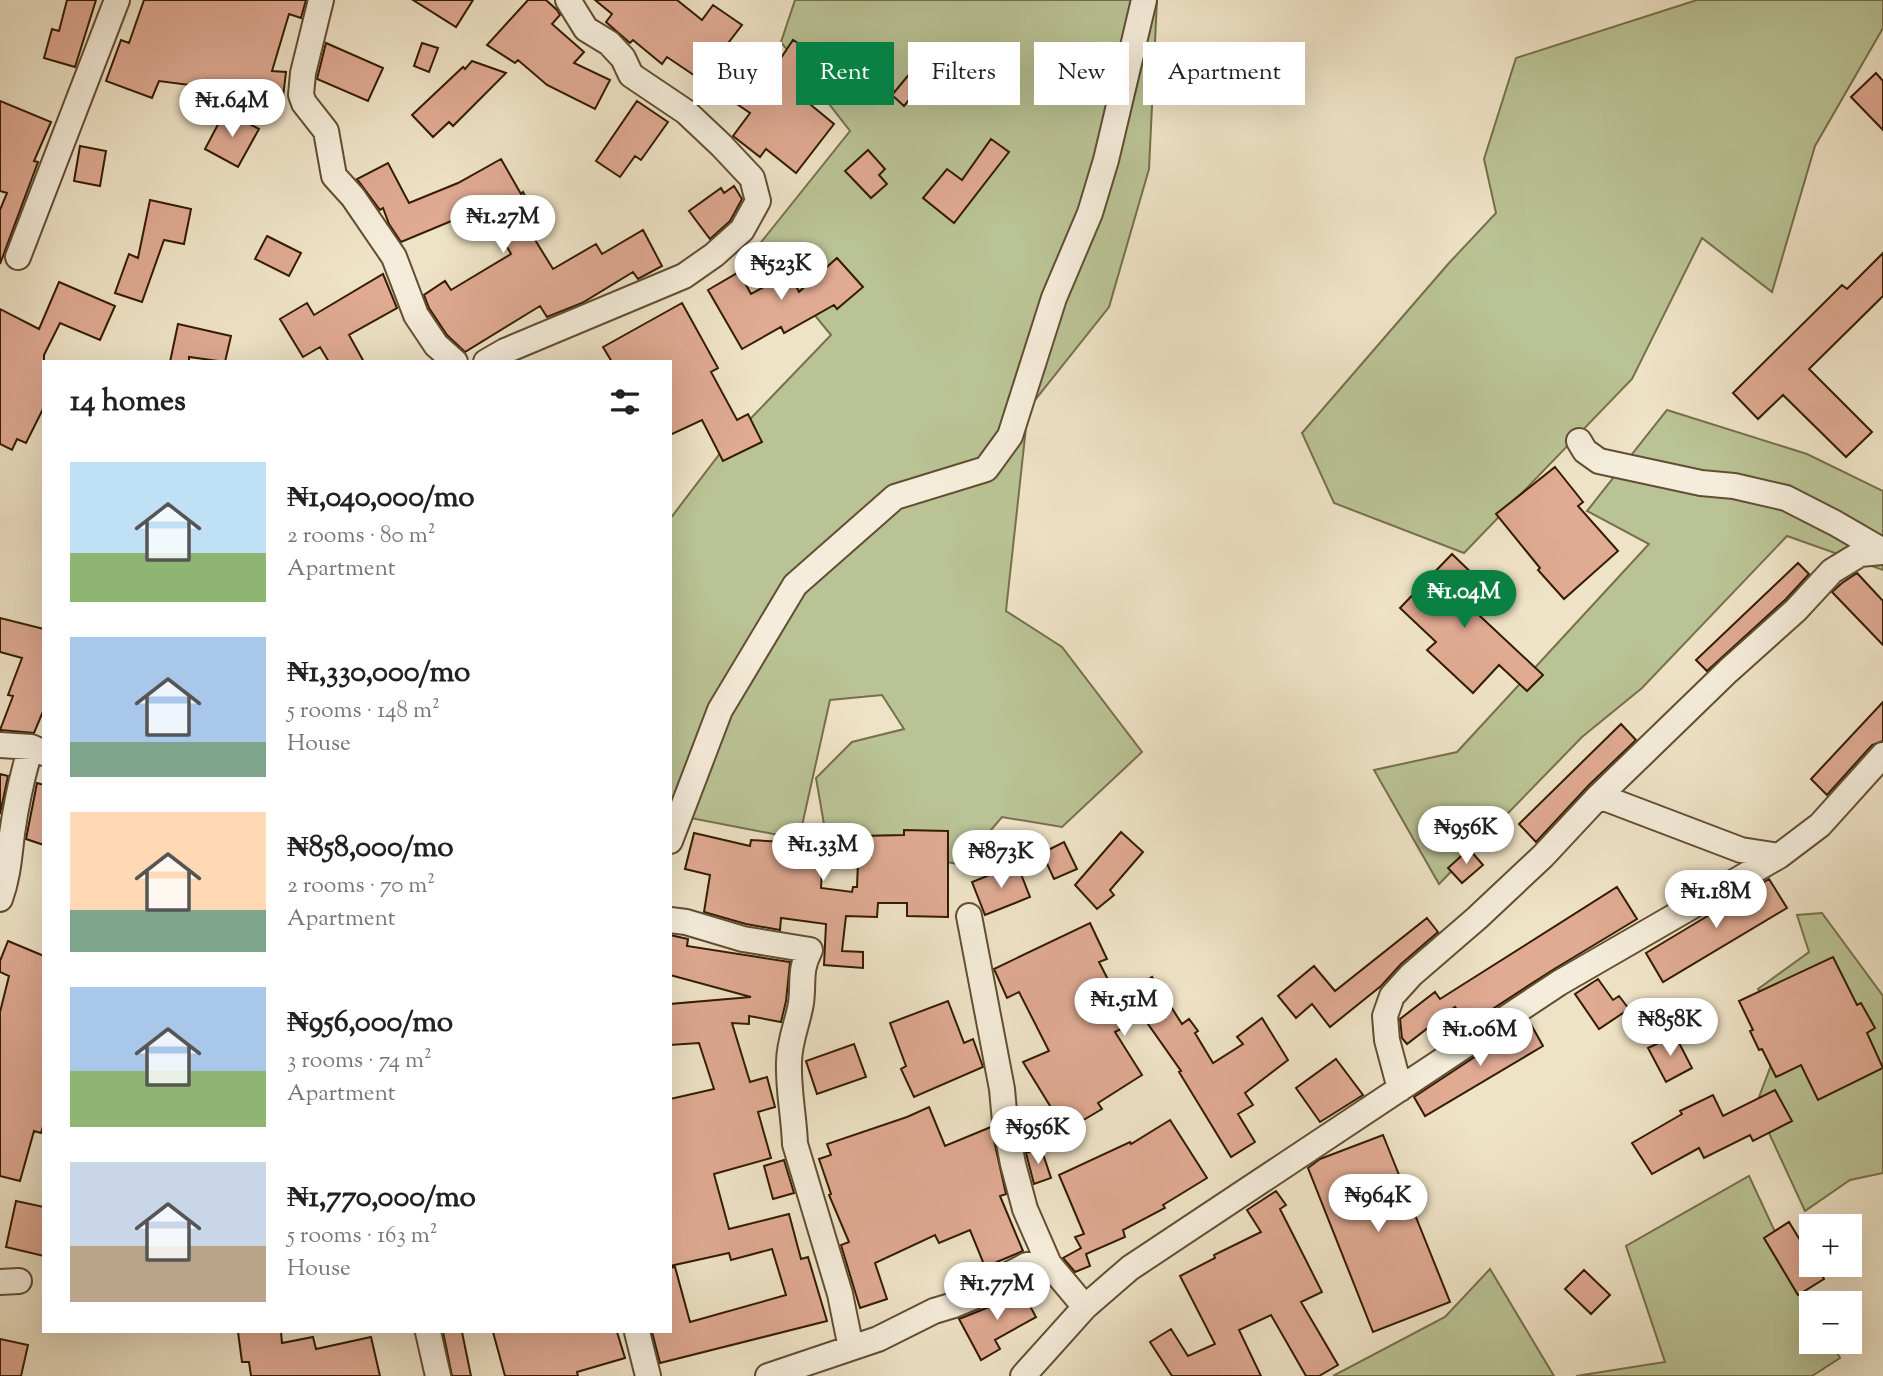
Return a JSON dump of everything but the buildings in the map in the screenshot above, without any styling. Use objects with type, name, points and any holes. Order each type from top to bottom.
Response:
[{"type":"street","points":[[18,257],[117,0]]},
{"type":"street","points":[[321,0],[303,73],[301,95],[326,131],[334,176],[353,197],[394,257],[416,315],[436,345],[452,360]]},
{"type":"street","points":[[490,360],[684,276],[743,230],[758,201],[752,178],[721,145],[686,112],[631,75],[623,58],[609,43],[586,29],[568,0]]},
{"type":"street","points":[[672,836],[720,710],[795,585],[895,497],[986,469],[1010,436],[1055,298],[1090,214],[1107,160],[1144,0]]},
{"type":"street","points":[[1579,441],[1585,450],[1600,461],[1786,498],[1883,551]]},
{"type":"street","points":[[1400,1089],[1387,1041],[1385,1016],[1392,996],[1411,975],[1477,918],[1542,856],[1728,671],[1796,610],[1832,571],[1860,554],[1883,551]]},
{"type":"street","points":[[0,745],[37,750],[23,772],[8,878],[0,899]]},
{"type":"street","points":[[1023,1376],[1085,1307],[1130,1268],[1559,983],[1779,856],[1819,825],[1883,755]]},
{"type":"street","points":[[1600,796],[1741,850],[1779,856]]},
{"type":"street","points":[[970,916],[1002,1089],[1005,1122],[1025,1209],[1049,1264],[1085,1307]]},
{"type":"street","points":[[672,920],[743,939],[810,950],[803,964],[801,1002],[789,1059],[790,1096],[795,1144],[836,1281],[851,1348]]},
{"type":"street","points":[[768,1376],[878,1339],[934,1311],[954,1306],[983,1293],[1027,1265],[1049,1264]]},
{"type":"street","points":[[428,1333],[438,1376]]},
{"type":"street","points":[[637,1333],[648,1376]]},
{"type":"green space","points":[[795,0],[1157,0],[1155,42],[1143,42],[1143,105],[1152,105],[1149,169],[1109,307],[1028,409],[1006,611],[1062,647],[1142,752],[1062,827],[1002,817],[961,865],[826,836],[816,778],[852,742],[904,729],[882,695],[830,700],[799,839],[672,814],[672,516],[731,439],[831,335],[758,246],[850,131],[830,105],[894,105],[894,42],[796,42],[796,61],[781,42]]},
{"type":"green space","points":[[1697,0],[1883,0],[1883,28],[1815,146],[1772,292],[1702,238],[1632,379],[1464,553],[1334,503],[1302,433],[1449,263],[1496,213],[1484,159],[1516,58]]},
{"type":"green space","points":[[1667,410],[1807,454],[1883,491],[1883,570],[1787,536],[1642,688],[1582,737],[1439,884],[1374,770],[1457,752],[1649,544],[1587,511]]},
{"type":"green space","points":[[1822,913],[1883,996],[1883,1173],[1850,1180],[1805,1211],[1756,1105],[1784,1031],[1758,989],[1809,952],[1797,915]]},
{"type":"green space","points":[[1749,1176],[1803,1291],[1799,1291],[1799,1354],[1838,1354],[1840,1358],[1812,1376],[1576,1376],[1665,1362],[1626,1246]]},
{"type":"green space","points":[[1490,1269],[1554,1376],[1333,1376],[1445,1317]]}]
